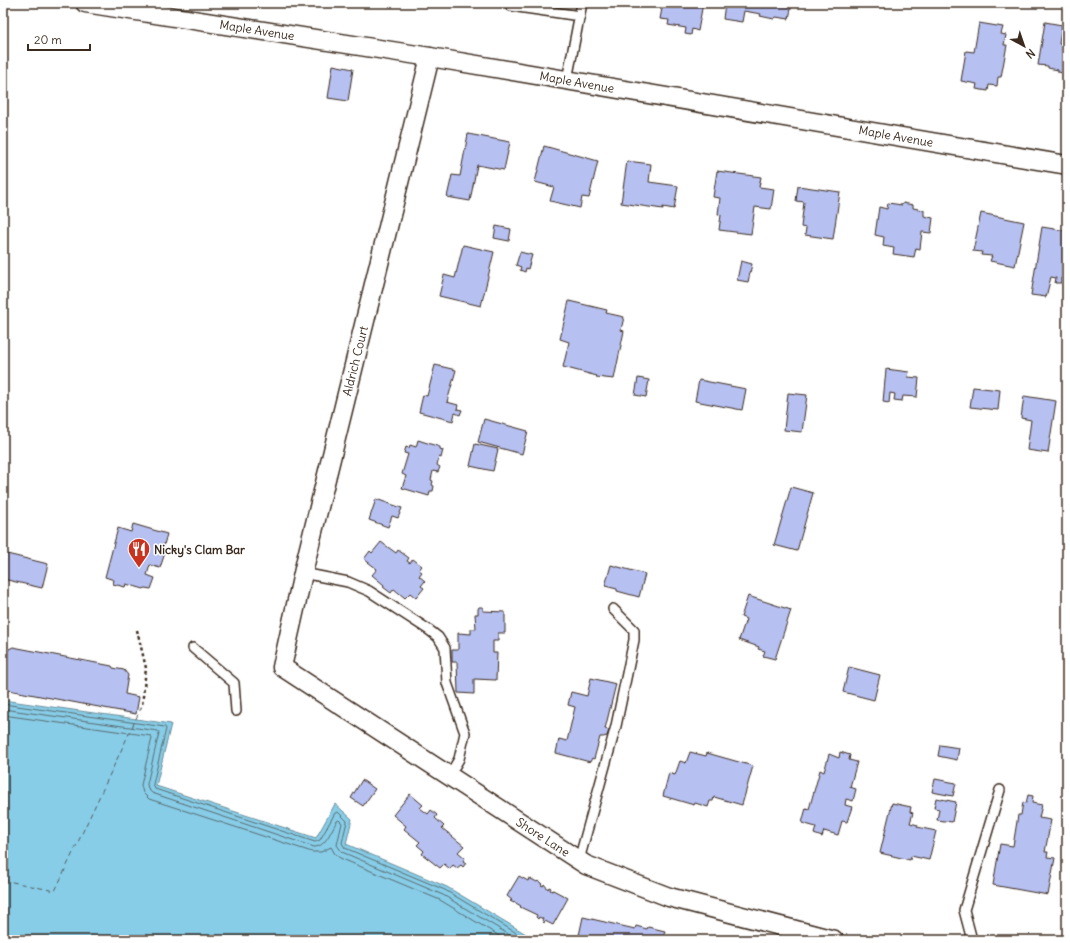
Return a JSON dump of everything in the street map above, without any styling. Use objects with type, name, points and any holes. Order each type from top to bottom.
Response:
[{"type":"street","name":"Maple Avenue","points":[[86,3],[430,57],[1067,165]]},
{"type":"street","name":"Aldrich Court","points":[[282,667],[303,573],[430,57]]},
{"type":"street","name":"Shore Lane","points":[[282,667],[586,865],[669,897],[834,940]]},
{"type":"lane","points":[[511,3],[511,6],[580,16]]},
{"type":"lane","points":[[568,80],[582,3]]},
{"type":"lane","points":[[303,573],[348,582],[369,591],[438,637],[445,648],[447,683],[465,733],[459,759],[449,776]]},
{"type":"lane","points":[[579,860],[616,726],[634,640],[634,630],[613,609]]},
{"type":"lane","points":[[193,648],[234,684],[236,711]]},
{"type":"lane","points":[[972,940],[964,910],[1000,790]]},
{"type":"path","points":[[137,630],[146,668],[142,706]]},
{"type":"water","points":[[3,700],[171,724],[156,786],[316,838],[335,804],[352,819],[346,844],[447,887],[536,940],[3,940]]},
{"type":"building","points":[[663,3],[703,3],[698,31],[692,29],[691,35],[685,34],[686,28],[668,25],[669,20],[660,19]]},
{"type":"building","points":[[725,3],[792,3],[789,19],[776,17],[774,19],[760,16],[761,14],[744,11],[742,22],[723,19]]},
{"type":"building","points":[[856,3],[887,3],[886,7]]},
{"type":"building","points":[[1045,22],[1062,25],[1059,44],[1064,45],[1063,49],[1067,50],[1067,74],[1048,68],[1048,66],[1038,65]]},
{"type":"building","points":[[979,23],[1003,27],[1001,34],[1006,35],[1004,45],[1007,45],[1001,77],[998,77],[997,86],[989,85],[988,91],[976,89],[977,84],[961,81],[966,51],[974,52]]},
{"type":"building","points":[[333,65],[353,69],[348,101],[328,98]]},
{"type":"building","points":[[468,134],[510,142],[504,170],[477,165],[470,201],[447,197],[452,175],[460,176]]},
{"type":"building","points":[[544,146],[598,161],[589,198],[582,197],[580,208],[550,201],[554,187],[535,182]]},
{"type":"building","points":[[627,161],[651,164],[649,182],[678,186],[674,209],[663,207],[663,209],[621,203]]},
{"type":"building","points":[[717,171],[761,177],[759,187],[774,189],[771,209],[755,207],[751,234],[719,230],[721,215],[718,214],[720,198],[713,197]]},
{"type":"building","points":[[798,186],[840,192],[833,239],[805,235],[806,228],[801,227],[804,202],[796,201]]},
{"type":"building","points":[[888,203],[913,205],[913,208],[924,210],[924,216],[933,218],[931,233],[922,232],[920,249],[916,248],[914,257],[893,254],[894,248],[883,246],[884,237],[875,235],[879,207],[887,209]]},
{"type":"building","points":[[981,213],[1024,222],[1015,266],[990,261],[992,256],[981,255],[982,252],[973,251]]},
{"type":"building","points":[[496,226],[511,229],[509,241],[494,238]]},
{"type":"building","points":[[1042,227],[1067,231],[1066,279],[1061,278],[1061,283],[1055,283],[1056,278],[1051,277],[1046,297],[1031,295]]},
{"type":"building","points":[[463,245],[494,252],[481,306],[439,296],[444,275],[455,278]]},
{"type":"building","points":[[520,252],[532,255],[528,269],[526,268],[525,272],[520,270],[521,267],[516,265]]},
{"type":"building","points":[[741,261],[752,264],[748,282],[737,280]]},
{"type":"building","points":[[569,301],[607,310],[606,313],[624,317],[621,330],[624,331],[614,379],[596,377],[597,376],[563,367],[569,342],[560,339]]},
{"type":"building","points":[[435,365],[456,370],[447,402],[458,405],[457,409],[462,410],[460,415],[455,413],[453,421],[419,412],[423,395],[427,396]]},
{"type":"building","points":[[886,369],[909,372],[908,377],[919,378],[917,397],[903,396],[902,401],[894,400],[895,394],[890,393],[889,403],[883,402]]},
{"type":"building","points":[[638,378],[649,380],[646,397],[635,395]]},
{"type":"building","points":[[699,380],[746,389],[742,410],[695,401]]},
{"type":"building","points":[[973,387],[1000,390],[998,410],[970,407]]},
{"type":"building","points":[[788,393],[807,395],[802,432],[784,430]]},
{"type":"building","points":[[1024,396],[1056,401],[1048,453],[1027,450],[1031,420],[1021,418]]},
{"type":"building","points":[[484,419],[528,431],[522,454],[478,442]]},
{"type":"building","points":[[418,440],[440,447],[440,449],[443,450],[437,465],[440,467],[438,472],[433,471],[431,480],[433,481],[432,485],[434,486],[433,491],[430,491],[429,496],[402,488],[406,476],[402,474],[408,454],[404,453],[406,447],[409,448],[410,445],[416,447]]},
{"type":"building","points":[[475,444],[498,449],[493,471],[470,466]]},
{"type":"building","points":[[791,487],[813,493],[797,551],[774,545]]},
{"type":"building","points":[[376,499],[402,508],[398,518],[392,516],[388,527],[369,520]]},
{"type":"building","points":[[133,524],[167,534],[162,552],[165,553],[160,568],[150,565],[147,575],[155,578],[151,589],[144,589],[126,584],[125,587],[113,584],[114,580],[105,577],[118,528],[131,532]]},
{"type":"building","points":[[381,542],[396,553],[398,550],[409,558],[407,561],[410,563],[413,559],[422,566],[419,570],[422,572],[419,576],[425,581],[421,586],[424,588],[416,598],[410,593],[405,598],[394,589],[391,593],[372,575],[377,569],[364,559],[370,551],[372,553]]},
{"type":"building","points":[[3,553],[48,564],[42,588],[3,579]]},
{"type":"building","points":[[611,565],[645,574],[639,597],[605,586]]},
{"type":"building","points":[[748,596],[791,610],[775,659],[763,656],[765,651],[758,649],[759,647],[739,640],[746,619],[741,617]]},
{"type":"building","points":[[479,607],[483,607],[483,611],[505,612],[505,633],[498,633],[498,641],[493,641],[493,653],[497,653],[496,680],[474,679],[474,694],[458,693],[457,662],[452,662],[452,650],[458,650],[458,633],[471,634],[471,629],[476,629],[475,614],[478,614]]},
{"type":"building","points":[[13,647],[112,666],[113,668],[124,670],[128,675],[125,694],[139,697],[136,714],[3,689],[3,667],[7,650]]},
{"type":"building","points":[[849,667],[880,675],[874,700],[843,692]]},
{"type":"building","points":[[591,678],[616,684],[605,729],[609,730],[607,736],[600,737],[594,759],[592,758],[590,762],[556,753],[559,739],[567,741],[575,707],[568,705],[571,692],[587,696]]},
{"type":"building","points":[[940,745],[959,748],[957,760],[938,756]]},
{"type":"building","points":[[690,752],[706,756],[707,753],[753,766],[742,805],[714,797],[713,801],[710,801],[708,807],[695,803],[694,805],[663,796],[669,773],[675,775],[680,761],[686,763]]},
{"type":"building","points":[[840,752],[850,755],[849,760],[857,762],[850,787],[856,789],[853,801],[846,799],[845,805],[852,807],[847,822],[842,821],[838,835],[824,831],[822,837],[814,834],[816,827],[802,823],[806,808],[809,809],[820,770],[824,772],[829,754],[839,758]]},
{"type":"building","points":[[935,779],[956,783],[953,796],[932,792]]},
{"type":"building","points":[[362,780],[375,789],[363,806],[351,798]]},
{"type":"building","points":[[410,794],[423,805],[420,808],[428,814],[431,810],[437,815],[435,818],[444,826],[442,828],[464,846],[458,852],[465,858],[463,861],[466,863],[463,867],[461,865],[457,868],[453,865],[450,869],[444,864],[440,868],[422,854],[424,851],[417,845],[420,842],[404,829],[406,826],[393,815]]},
{"type":"building","points":[[1028,795],[1033,796],[1032,803],[1042,805],[1039,818],[1051,820],[1045,852],[1048,852],[1047,857],[1055,858],[1048,895],[993,885],[1000,844],[1013,846],[1018,815],[1021,815],[1023,802],[1026,803]]},
{"type":"building","points":[[936,798],[956,802],[952,822],[937,820],[939,809],[934,808]]},
{"type":"building","points":[[892,803],[911,807],[910,812],[913,813],[910,823],[918,825],[917,827],[936,831],[929,860],[911,856],[910,860],[880,853]]},
{"type":"building","points":[[519,876],[528,881],[529,878],[537,882],[538,881],[543,886],[544,884],[548,889],[549,887],[551,888],[550,890],[553,890],[568,898],[553,925],[545,921],[544,923],[542,921],[543,919],[539,917],[538,919],[536,917],[537,915],[510,901],[512,900],[507,896]]},
{"type":"building","points":[[583,917],[635,929],[636,926],[665,931],[662,940],[578,940]]},
{"type":"ferry route","points":[[3,880],[55,891],[142,706]]},
{"type":"place","name":"Nicky's Clam Bar","points":[[139,568]]}]
